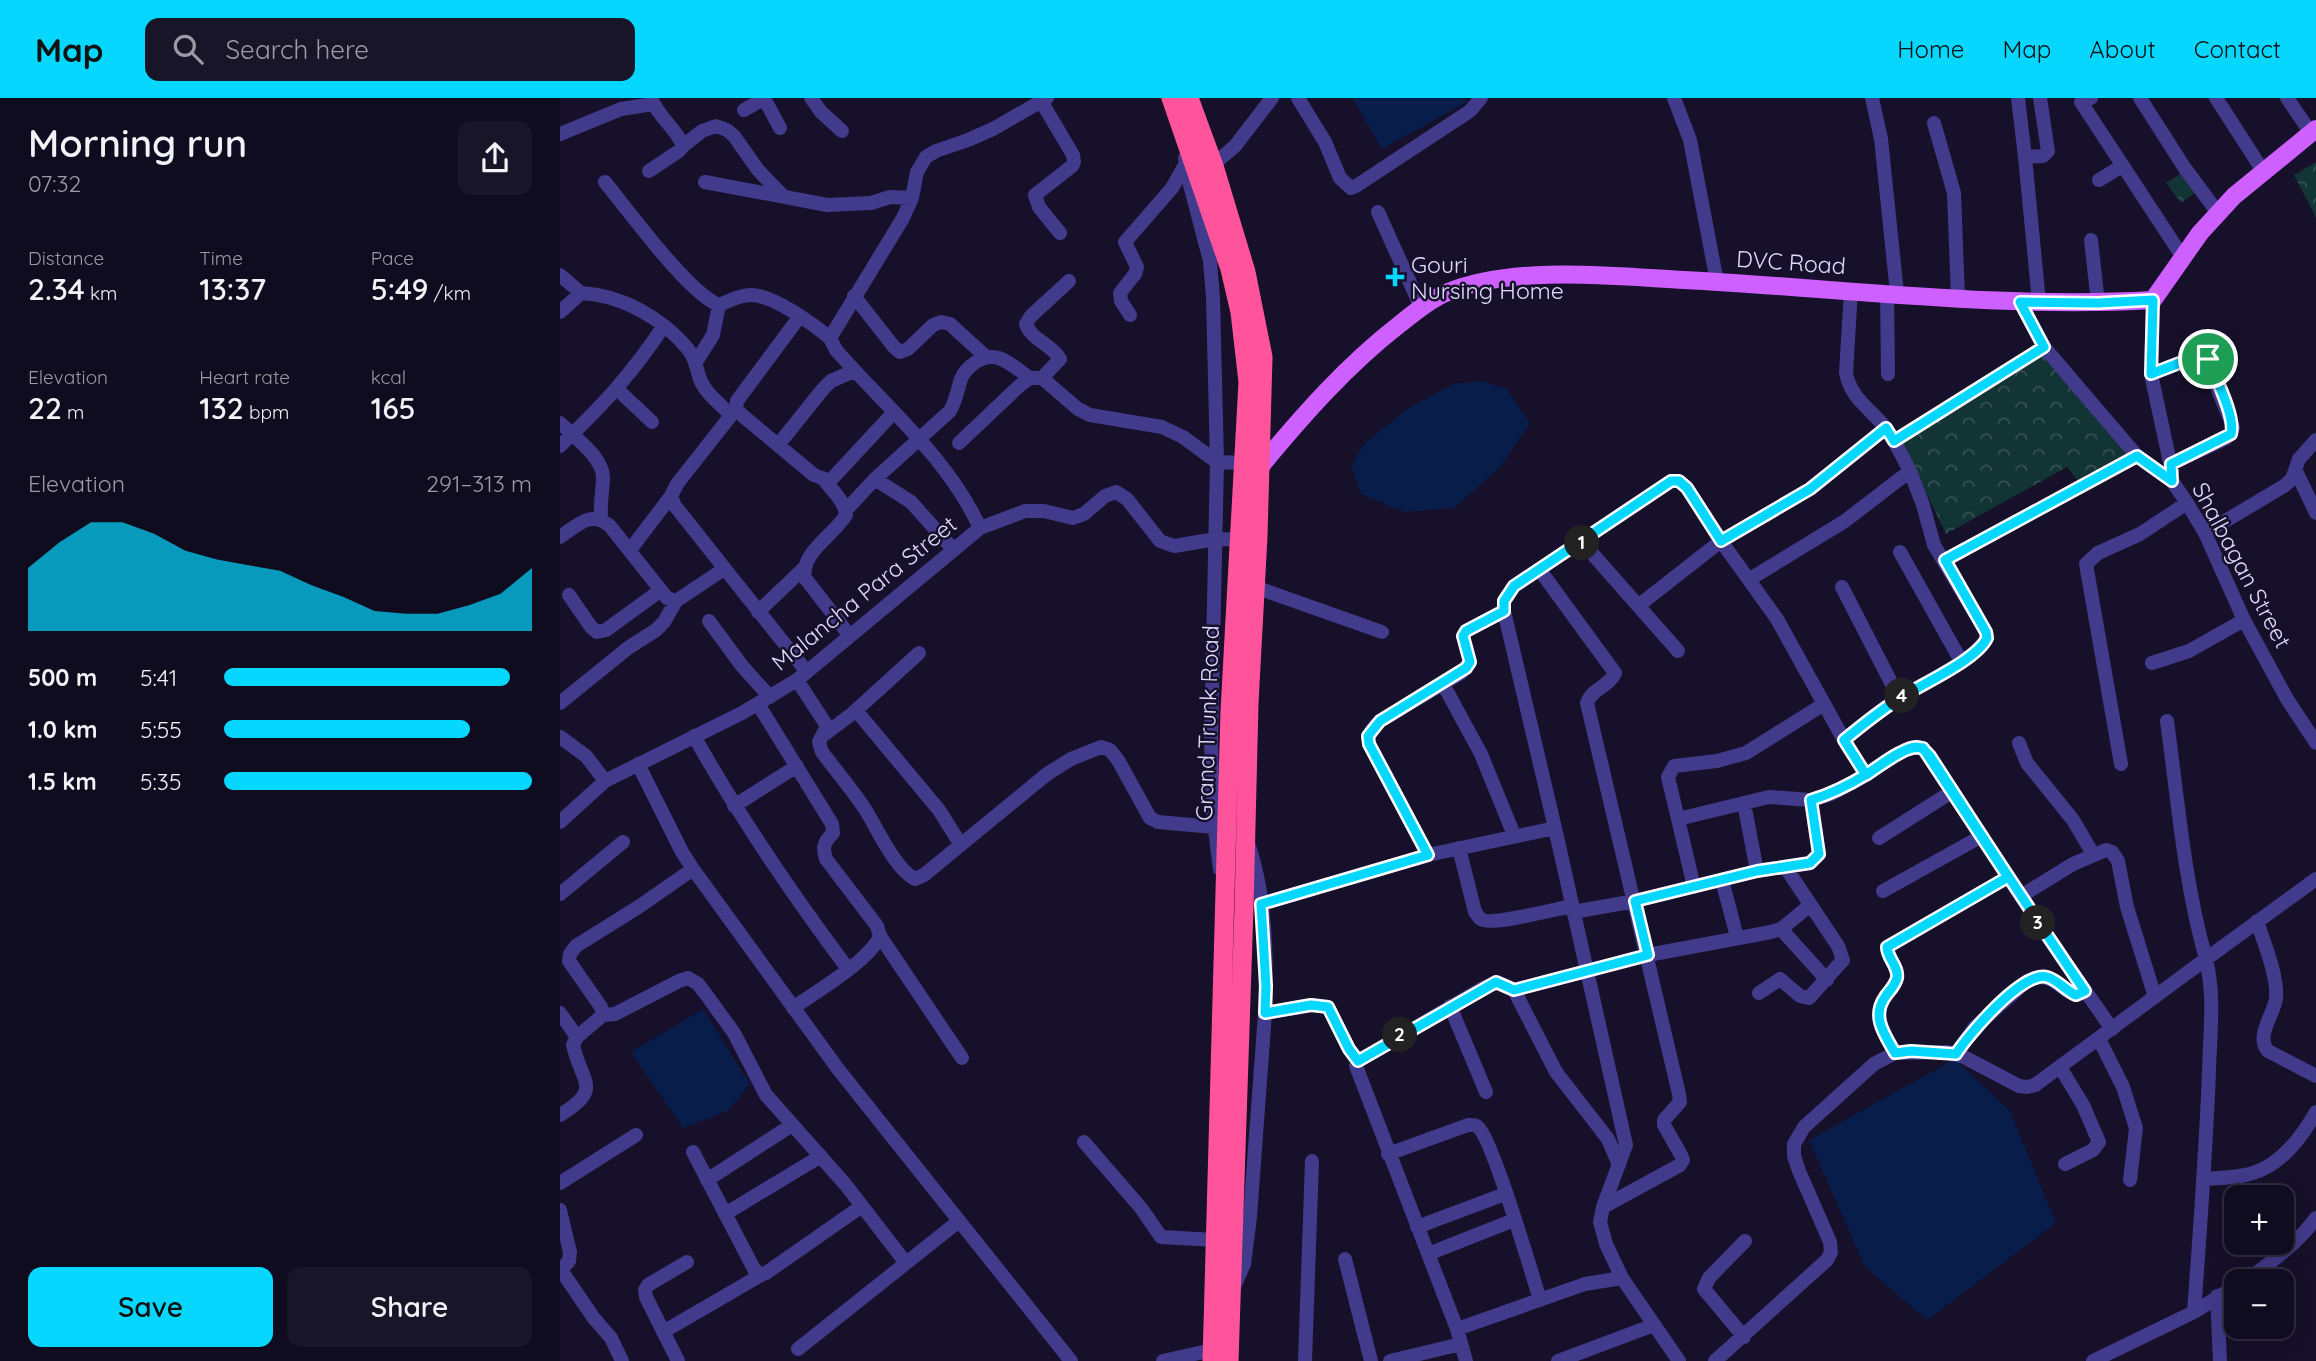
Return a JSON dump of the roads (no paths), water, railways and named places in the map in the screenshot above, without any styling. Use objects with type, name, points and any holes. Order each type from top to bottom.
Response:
[{"type":"highway","name":"Grand Trunk Road","points":[[1171,98],[1185,137],[1246,272],[1259,327],[1264,379],[1252,465],[1248,540],[1230,710],[1216,1240],[1218,1357]]},
{"type":"highway","name":"Grand Trunk Road","points":[[1189,98],[1199,169]]},
{"type":"highway","name":"Grand Trunk Road","points":[[1218,1357],[1231,1296],[1255,587],[1248,540]]},
{"type":"main road","points":[[2153,300],[2182,256],[2218,213],[2263,171],[2314,131]]},
{"type":"main road","name":"DVC Road","points":[[1252,465],[1381,338],[1421,307],[1446,292],[1477,282],[1518,277],[1592,275],[2020,302],[2098,303],[2153,300]]},
{"type":"street","points":[[744,110],[765,98],[780,128]]},
{"type":"street","points":[[811,98],[821,112],[842,131]]},
{"type":"street","points":[[1130,315],[1121,301],[1120,293],[1135,274],[1137,267],[1125,242],[1172,188],[1254,124],[1272,98]]},
{"type":"street","points":[[1298,98],[1325,142],[1340,178],[1351,188],[1470,111],[1481,98]]},
{"type":"street","points":[[1674,98],[1690,140],[1717,282]]},
{"type":"street","points":[[1872,98],[1881,139],[1892,293],[1888,374]]},
{"type":"street","points":[[2018,98],[2039,302]]},
{"type":"street","points":[[2025,158],[2043,156],[2048,150],[2040,98]]},
{"type":"street","points":[[2140,98],[2186,170],[2218,213]]},
{"type":"street","points":[[2216,98],[2263,171]]},
{"type":"street","points":[[2287,98],[2314,131]]},
{"type":"street","points":[[830,338],[903,218],[912,198],[916,172],[926,157],[993,129],[1044,99],[1074,162],[1035,195],[1039,207],[1060,233]]},
{"type":"street","points":[[2086,100],[2122,166],[2182,256]]},
{"type":"street","points":[[560,134],[621,109],[652,101],[683,146]]},
{"type":"street","points":[[1934,123],[1954,194],[1958,298]]},
{"type":"street","points":[[649,171],[679,151],[702,131],[716,126],[734,136],[758,170],[783,197]]},
{"type":"street","points":[[2099,180],[2122,166]]},
{"type":"street","points":[[1199,169],[1212,274],[1217,462],[1211,741],[1214,827],[1217,857],[1226,894]]},
{"type":"street","points":[[605,182],[687,280],[709,301],[719,305],[741,296],[754,295],[800,316],[830,338],[854,371],[919,439],[972,509],[980,528]]},
{"type":"street","points":[[705,182],[827,205],[871,203],[890,197],[912,198]]},
{"type":"street","points":[[1378,212],[1421,307]]},
{"type":"street","points":[[2091,240],[2098,303]]},
{"type":"street","points":[[560,275],[581,293],[624,302],[649,314],[688,349],[696,362],[706,391],[825,481],[846,510]]},
{"type":"street","points":[[959,443],[1060,359],[1030,332],[1026,324],[1031,316],[1069,281]]},
{"type":"street","points":[[1844,740],[1899,698],[1961,661],[1987,638],[1945,560],[1934,545],[1910,471],[1894,441],[1886,428],[1856,398],[1849,386],[1846,373],[1851,290]]},
{"type":"street","points":[[560,312],[581,293]]},
{"type":"street","points":[[854,296],[900,352],[908,349],[941,322],[950,324],[985,356]]},
{"type":"street","points":[[2153,300],[2151,374],[2171,464],[2172,481]]},
{"type":"street","points":[[2020,302],[2044,347],[2137,456],[2172,481]]},
{"type":"street","points":[[696,362],[713,335],[719,305]]},
{"type":"street","points":[[630,550],[677,484],[734,412],[737,401],[800,316]]},
{"type":"street","points":[[560,446],[617,389],[636,367],[663,327]]},
{"type":"street","points":[[1894,441],[2044,347]]},
{"type":"street","points":[[2151,374],[2204,355],[2233,427],[2231,434],[2225,439],[2171,464]]},
{"type":"street","points":[[758,612],[803,569],[807,560],[844,519],[846,510],[875,479],[950,411],[957,398],[961,378],[972,365],[985,356],[998,356],[1090,415],[1162,428],[1183,437],[1217,462],[1252,465]]},
{"type":"street","points":[[778,445],[823,388],[831,381],[854,371]]},
{"type":"street","points":[[617,389],[652,422]]},
{"type":"street","points":[[825,481],[835,477],[894,412]]},
{"type":"street","points":[[560,423],[597,460],[601,468],[601,519]]},
{"type":"street","points":[[1638,606],[1721,541],[1810,489],[1886,428]]},
{"type":"street","points":[[2205,533],[2284,486],[2292,479],[2299,459],[2316,440]]},
{"type":"street","points":[[1945,560],[2137,456]]},
{"type":"street","points":[[1750,579],[1845,522],[1910,471]]},
{"type":"street","points":[[2295,471],[2316,513]]},
{"type":"street","points":[[875,479],[911,502],[953,549]]},
{"type":"street","points":[[1679,1361],[1622,1278],[1606,1244],[1600,1222],[1626,1145],[1504,611],[1504,601],[1508,593],[1539,569],[1671,481],[1679,481],[1687,488],[1777,619],[1866,775]]},
{"type":"street","name":"Shalbagan Street","points":[[2172,481],[2205,533],[2244,620],[2287,699],[2315,741]]},
{"type":"street","name":"Malancha Para Street","points":[[560,822],[605,781],[764,700],[802,676],[980,528],[1025,511],[1044,511],[1073,518],[1084,514],[1104,496],[1116,492],[1127,499],[1160,541],[1174,546],[1216,539],[1248,540]]},
{"type":"street","points":[[671,496],[675,506],[758,612],[802,676],[827,726],[825,734]]},
{"type":"street","points":[[2121,764],[2087,564],[2090,558],[2098,553],[2140,534],[2187,503]]},
{"type":"street","points":[[560,537],[592,518],[601,519],[610,526],[667,598],[676,601]]},
{"type":"street","points":[[1582,542],[1678,652]]},
{"type":"street","points":[[1900,552],[1961,661]]},
{"type":"street","points":[[560,704],[628,648],[656,631],[676,601],[724,569]]},
{"type":"street","points":[[803,569],[805,578],[850,636]]},
{"type":"street","points":[[1539,569],[1615,673],[1609,682],[1593,692],[1587,703],[1679,1094],[1679,1102],[1664,1120],[1664,1125],[1683,1160],[1674,1169],[1603,1207]]},
{"type":"street","points":[[1255,587],[1382,632]]},
{"type":"street","points":[[1842,587],[1899,698]]},
{"type":"street","points":[[569,595],[597,632],[606,630],[660,590]]},
{"type":"street","points":[[1428,855],[1369,744],[1368,736],[1380,721],[1461,673],[1470,662],[1463,636],[1466,631],[1504,611]]},
{"type":"street","points":[[2151,663],[2189,651],[2244,620]]},
{"type":"street","points":[[709,621],[764,700],[797,766],[832,824],[832,832],[822,849],[826,859],[877,926],[880,936],[962,1058]]},
{"type":"street","points":[[919,653],[853,713],[825,734],[819,743],[822,752],[866,810],[878,834],[911,877],[919,879],[1047,774],[1071,759],[1101,747],[1110,750],[1118,760],[1150,818],[1157,822],[1214,827]]},
{"type":"street","points":[[1443,684],[1481,754],[1514,835]]},
{"type":"street","points":[[1694,887],[1668,777],[1674,766],[1717,761],[1745,753],[1824,704]]},
{"type":"street","points":[[853,713],[859,714],[927,795],[961,845]]},
{"type":"street","points":[[2167,721],[2186,869],[2195,920],[2211,980],[2212,1016],[2194,1312]]},
{"type":"street","points":[[560,737],[586,757],[605,781]]},
{"type":"street","points":[[694,737],[734,806],[792,895],[848,969]]},
{"type":"street","points":[[2019,743],[2026,763],[2073,820],[2093,854]]},
{"type":"street","points":[[1678,819],[1769,797],[1811,800],[1831,794],[1915,746],[1923,748],[2112,1029]]},
{"type":"street","points":[[638,764],[692,869],[838,1069],[1071,1361]]},
{"type":"street","points":[[734,806],[797,766]]},
{"type":"street","points":[[1880,838],[1952,791]]},
{"type":"street","points":[[1460,848],[1475,912],[1485,921],[1635,901],[1757,871],[1810,863],[1819,854],[1811,800]]},
{"type":"street","points":[[1744,803],[1757,871]]},
{"type":"street","points":[[1261,904],[1428,855],[1555,828]]},
{"type":"street","points":[[1883,891],[1982,836]]},
{"type":"street","points":[[1231,1296],[1244,1264],[1250,1217],[1266,986],[1258,874],[1246,838]]},
{"type":"street","points":[[560,894],[624,842]]},
{"type":"street","points":[[2021,896],[2047,878],[2093,854],[2106,850],[2112,852],[2118,861],[2127,907],[2155,997]]},
{"type":"street","points":[[1759,993],[1780,979],[1800,996],[1809,998],[1843,960],[1786,867]]},
{"type":"street","points":[[603,1015],[601,1007],[569,961],[570,954],[576,946],[692,869]]},
{"type":"street","points":[[1895,1053],[1878,1018],[1878,1009],[1896,979],[1897,972],[1887,947],[2008,877]]},
{"type":"street","points":[[1715,1361],[1819,1270],[1831,1252],[1825,1227],[1794,1156],[1797,1135],[1874,1064],[1895,1053],[1911,1051],[1956,1054],[2019,1086],[2035,1085],[2316,879]]},
{"type":"street","points":[[1722,880],[1737,937]]},
{"type":"street","points":[[1514,990],[1648,955],[1781,929],[1809,906]]},
{"type":"street","points":[[2258,921],[2276,995],[2263,1045],[2268,1051],[2316,1076]]},
{"type":"street","points":[[1781,929],[1826,980]]},
{"type":"street","points":[[793,1008],[848,969],[876,945],[880,936]]},
{"type":"street","points":[[1956,1054],[1974,1028],[2027,981],[2048,977],[2076,995],[2085,991]]},
{"type":"street","points":[[560,1115],[582,1100],[586,1093],[586,1081],[573,1045],[578,1037],[603,1015],[615,1014],[688,978],[698,984],[734,1033],[759,1084],[821,1156],[906,1263]]},
{"type":"street","points":[[1466,1361],[1457,1329],[1356,1066],[1358,1061],[1496,982],[1514,990],[1556,1072],[1608,1139],[1619,1165]]},
{"type":"street","points":[[1265,1013],[1311,1005],[1328,1007],[1358,1061]]},
{"type":"street","points":[[1450,1006],[1486,1093]]},
{"type":"street","points":[[560,1013],[578,1037]]},
{"type":"street","points":[[2099,1039],[2123,1087],[2136,1128],[2130,1180]]},
{"type":"street","points":[[2060,1067],[2083,1105],[2099,1142],[2093,1150],[2065,1164]]},
{"type":"street","points":[[2203,1180],[2245,1175],[2267,1166],[2299,1138],[2316,1112]]},
{"type":"street","points":[[708,1180],[792,1125]]},
{"type":"street","points":[[1388,1154],[1468,1125],[1476,1125],[1494,1158],[1540,1300]]},
{"type":"street","points":[[560,1183],[636,1135]]},
{"type":"street","points":[[1084,1142],[1141,1208],[1161,1237],[1216,1240]]},
{"type":"street","points":[[693,1152],[754,1269],[761,1275]]},
{"type":"street","points":[[725,1214],[821,1156]]},
{"type":"street","points":[[1305,1361],[1312,1161]]},
{"type":"street","points":[[1417,1227],[1505,1194]]},
{"type":"street","points":[[663,1332],[766,1273],[862,1206]]},
{"type":"street","points":[[560,1210],[570,1252],[569,1261],[560,1271],[611,1338],[619,1360]]},
{"type":"street","points":[[2262,1269],[2284,1253],[2316,1218]]},
{"type":"street","points":[[1428,1254],[1514,1220]]},
{"type":"street","points":[[798,1349],[959,1221]]},
{"type":"street","points":[[1744,1337],[1704,1289],[1709,1278],[1745,1241]]},
{"type":"street","points":[[1345,1259],[1371,1361]]},
{"type":"street","points":[[678,1361],[645,1290],[648,1285],[687,1262]]},
{"type":"street","points":[[1457,1329],[1585,1284],[1622,1278]]},
{"type":"street","points":[[2092,1361],[2194,1312],[2224,1292]]},
{"type":"street","points":[[2217,1296],[2220,1361]]},
{"type":"street","points":[[1558,1361],[1654,1325]]},
{"type":"street","points":[[1390,1361],[1461,1344]]},
{"type":"street","points":[[1163,1361],[1218,1357]]},
{"type":"water","points":[[1352,98],[1464,98],[1467,102],[1382,149]]},
{"type":"water","points":[[1481,381],[1507,389],[1530,423],[1500,467],[1454,508],[1404,512],[1361,494],[1351,466],[1364,444],[1407,409],[1453,384]]},
{"type":"water","points":[[703,1009],[750,1084],[728,1111],[683,1128],[631,1052]]},
{"type":"water","points":[[1955,1059],[2010,1111],[2056,1223],[1927,1320],[1865,1267],[1809,1140]]},
{"type":"place","name":"Gouri Nursing Home","points":[[1395,277]]}]
